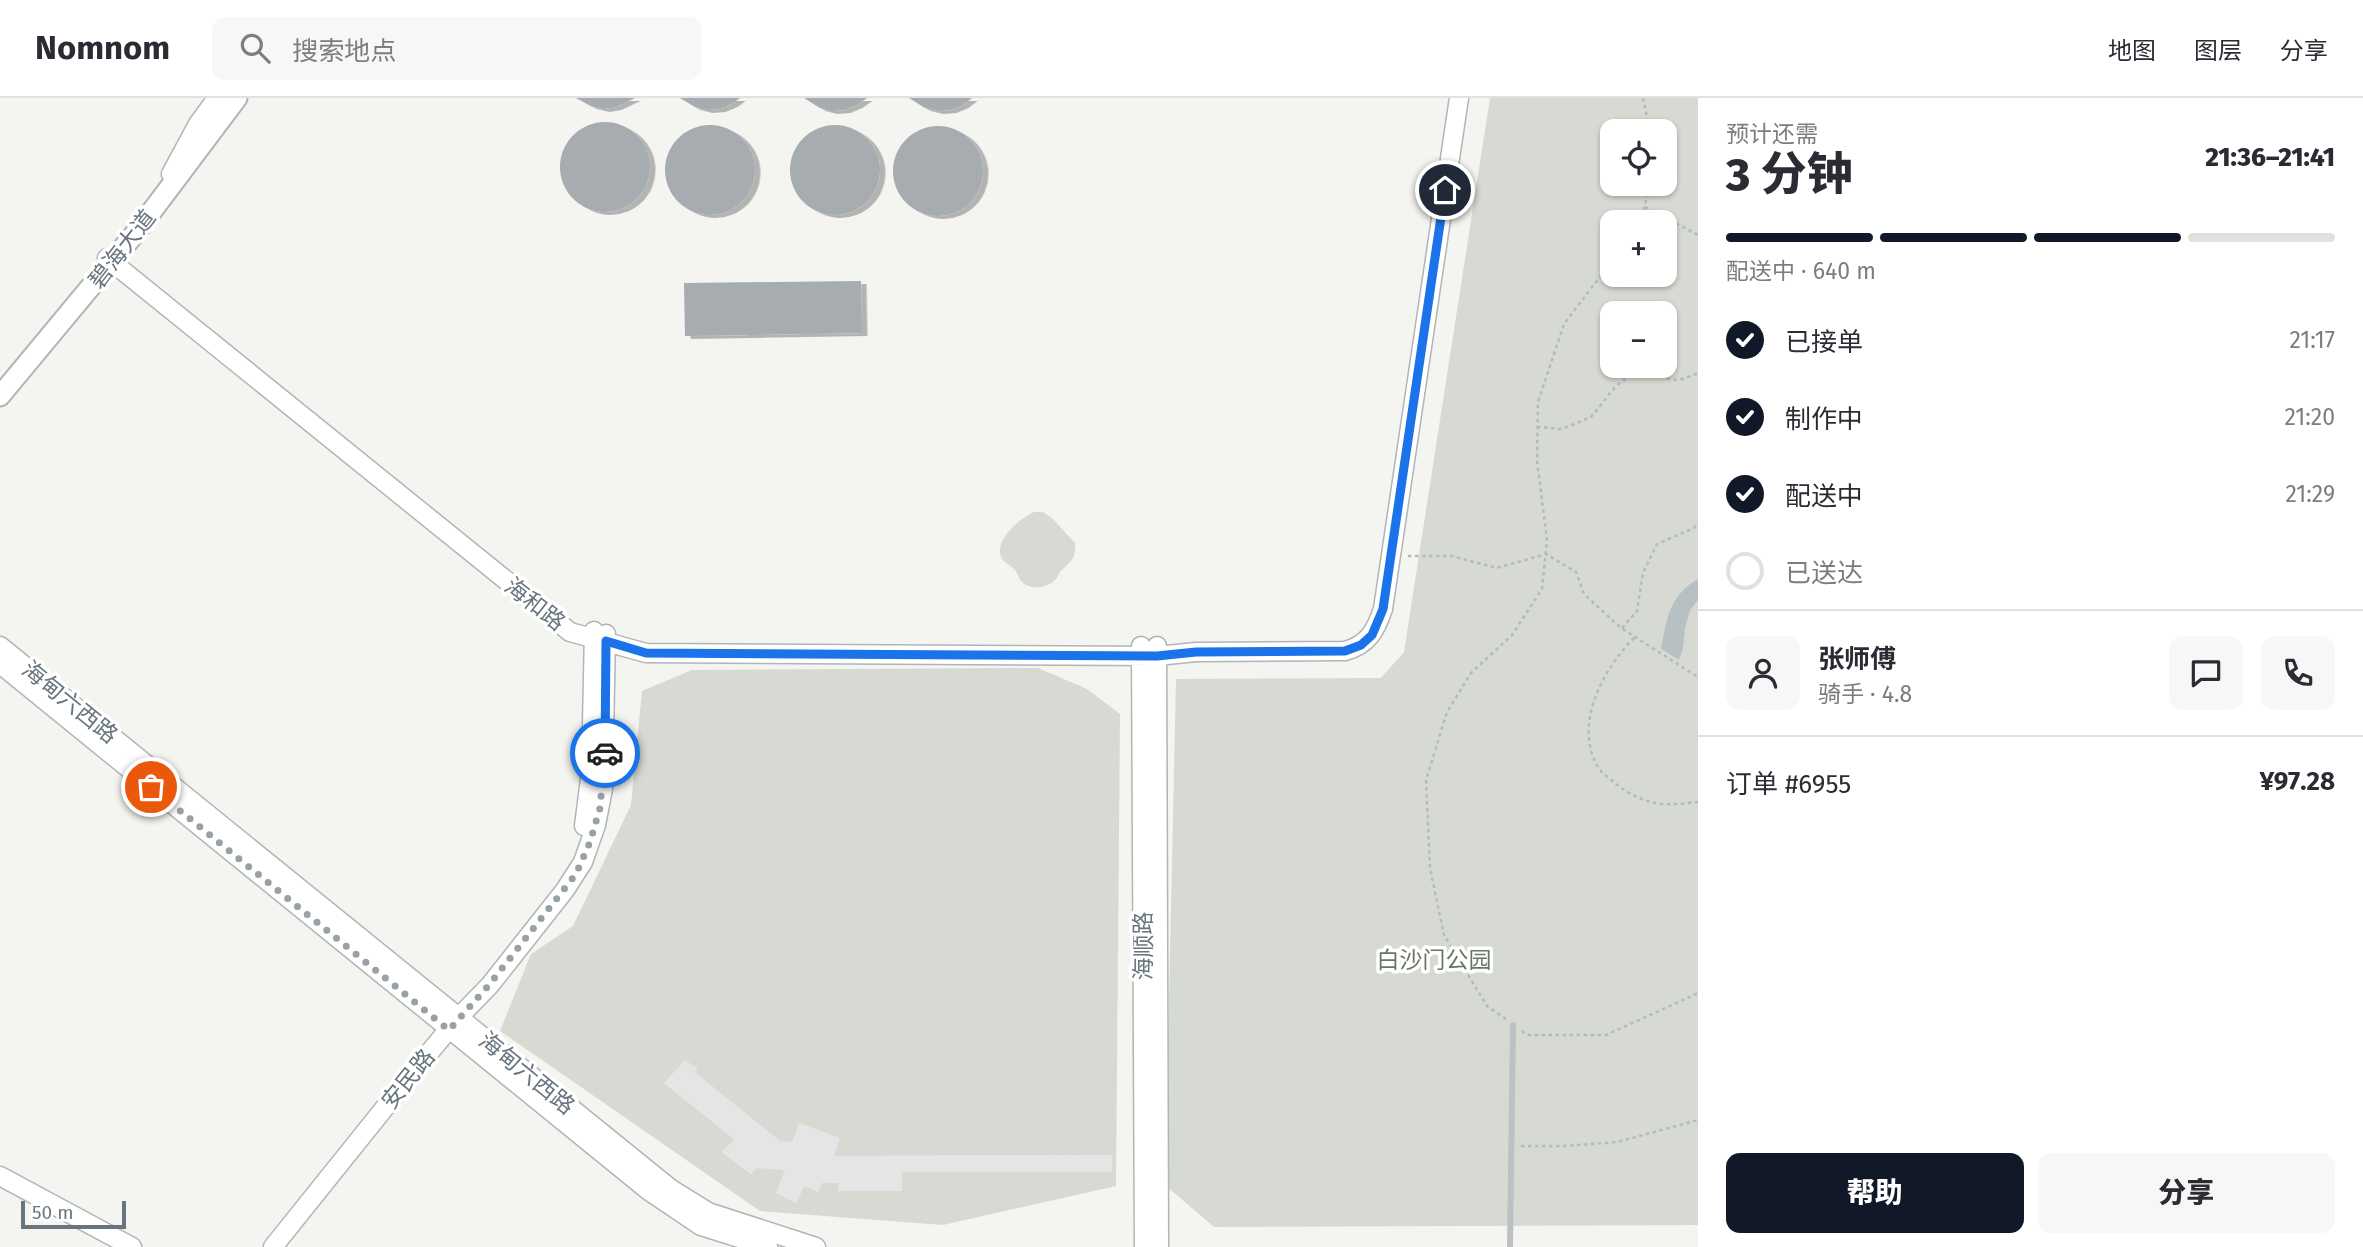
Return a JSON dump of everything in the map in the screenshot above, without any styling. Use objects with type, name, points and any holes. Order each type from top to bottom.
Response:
[{"type":"main road","name":"碧海大道","points":[[0,385],[112,257],[228,98]]},
{"type":"main road","name":"碧海大道","points":[[0,396],[237,98]]},
{"type":"street","points":[[171,174],[198,124],[218,98]]},
{"type":"street","points":[[1149,651],[1337,646],[1359,637],[1368,627],[1375,607],[1385,545],[1452,98]]},
{"type":"street","points":[[1149,651],[1345,651],[1361,645],[1376,629],[1383,609],[1459,98]]},
{"type":"street","name":"海和路","points":[[112,257],[570,632],[600,636],[646,653],[1149,651]]},
{"type":"street","name":"安民路","points":[[266,1247],[451,1022],[489,985],[565,890],[583,862],[596,825],[603,789],[600,636]]},
{"type":"street","name":"海甸六西路","points":[[0,646],[451,1022]]},
{"type":"street","name":"海顺路","points":[[1144,1247],[1149,651]]},
{"type":"street","name":"海顺路","points":[[1149,651],[1159,1247]]},
{"type":"street","name":"海甸六西路","points":[[0,664],[451,1022],[671,1189],[746,1238],[816,1247]]},
{"type":"street","name":"安民路","points":[[273,1247],[451,1022]]},
{"type":"street","points":[[0,1176],[131,1247]]},
{"type":"street","points":[[0,1183],[121,1247]]},
{"type":"lane","points":[[1510,1247],[1513,1025]]},
{"type":"path","points":[[1643,98],[1647,119]]},
{"type":"path","points":[[1643,210],[1646,196]]},
{"type":"path","points":[[1645,207],[1698,235]]},
{"type":"path","points":[[1600,277],[1564,324],[1538,402],[1537,461],[1547,540],[1542,589],[1512,635],[1471,673],[1447,712],[1426,780],[1430,868],[1444,935],[1487,1006],[1527,1035],[1606,1035],[1698,993]]},
{"type":"path","points":[[1538,427],[1562,429],[1591,417],[1616,386],[1632,374],[1649,369],[1666,380],[1684,379],[1698,373]]},
{"type":"path","points":[[1621,628],[1637,611],[1643,573],[1657,544],[1694,528],[1698,523]]},
{"type":"path","points":[[1405,556],[1451,556],[1497,568],[1546,554],[1576,572],[1584,594],[1621,628],[1698,677]]},
{"type":"path","points":[[1635,637],[1617,655],[1603,676],[1589,725],[1590,747],[1601,771],[1629,795],[1656,804],[1698,802]]},
{"type":"path","points":[[1511,1146],[1617,1142],[1698,1120]]},
{"type":"shaded area","points":[[1698,579],[1698,600],[1690,610],[1679,660],[1661,649],[1665,627],[1675,600]]},
{"type":"shaded area","points":[[685,1059],[699,1069],[696,1072],[799,1123],[841,1138],[834,1156],[1113,1155],[1112,1172],[903,1172],[903,1191],[818,1192],[798,1203],[776,1193],[785,1170],[757,1168],[752,1174],[722,1152],[733,1138],[664,1083]]},
{"type":"green space","name":"白沙门公园","points":[[1490,98],[1698,98],[1698,1225],[1214,1227],[1165,1185],[1176,679],[1381,678],[1404,652]]},
{"type":"green space","points":[[1034,512],[1043,512],[1053,519],[1075,543],[1071,561],[1053,582],[1039,587],[1029,586],[1021,581],[1014,569],[1002,559],[1000,550],[1001,543],[1010,530]]},
{"type":"green space","points":[[1038,668],[1087,689],[1120,714],[1116,1186],[943,1225],[760,1211],[500,1031],[531,954],[573,926],[631,805],[642,691],[692,670]],"holes":[[[685,1060],[698,1069],[695,1072],[780,1141],[792,1142],[799,1123],[840,1138],[834,1156],[1112,1155],[1112,1172],[902,1172],[902,1191],[838,1191],[838,1183],[822,1183],[818,1192],[804,1186],[797,1203],[776,1193],[785,1170],[757,1168],[751,1174],[722,1152],[734,1139],[664,1083]]]},
{"type":"building","points":[[576,98],[635,98],[616,107],[604,109]]},
{"type":"building","points":[[680,98],[740,98],[720,109],[707,110],[695,107]]},
{"type":"building","points":[[804,98],[867,98],[845,110],[832,111],[820,108]]},
{"type":"building","points":[[909,98],[972,98],[951,110],[938,111],[925,108]]},
{"type":"building","points":[[605,122],[622,125],[637,135],[647,150],[650,167],[647,184],[637,199],[622,209],[605,212],[588,209],[573,199],[563,184],[560,167],[563,150],[573,135],[588,125]]},
{"type":"building","points":[[710,125],[727,128],[742,138],[752,153],[755,170],[752,187],[742,202],[727,212],[710,215],[693,212],[678,202],[668,187],[665,170],[668,153],[678,138],[693,128]]},
{"type":"building","points":[[835,125],[852,128],[867,138],[877,153],[880,170],[877,187],[867,202],[852,212],[835,215],[818,212],[803,202],[793,187],[790,170],[793,153],[803,138],[818,128]]},
{"type":"building","points":[[938,126],[955,129],[970,139],[980,154],[983,171],[980,188],[970,203],[955,213],[938,216],[921,213],[906,203],[896,188],[893,171],[896,154],[906,139],[921,129]]},
{"type":"building","points":[[861,281],[862,333],[685,336],[684,283]]},
{"type":"way so far","points":[[151,787],[449,1030],[565,890],[583,862],[600,808],[605,753]]},
{"type":"route","points":[[605,753],[606,641],[646,653],[1157,656],[1196,652],[1337,652],[1353,649],[1367,641],[1376,629],[1383,609],[1445,190]]}]
